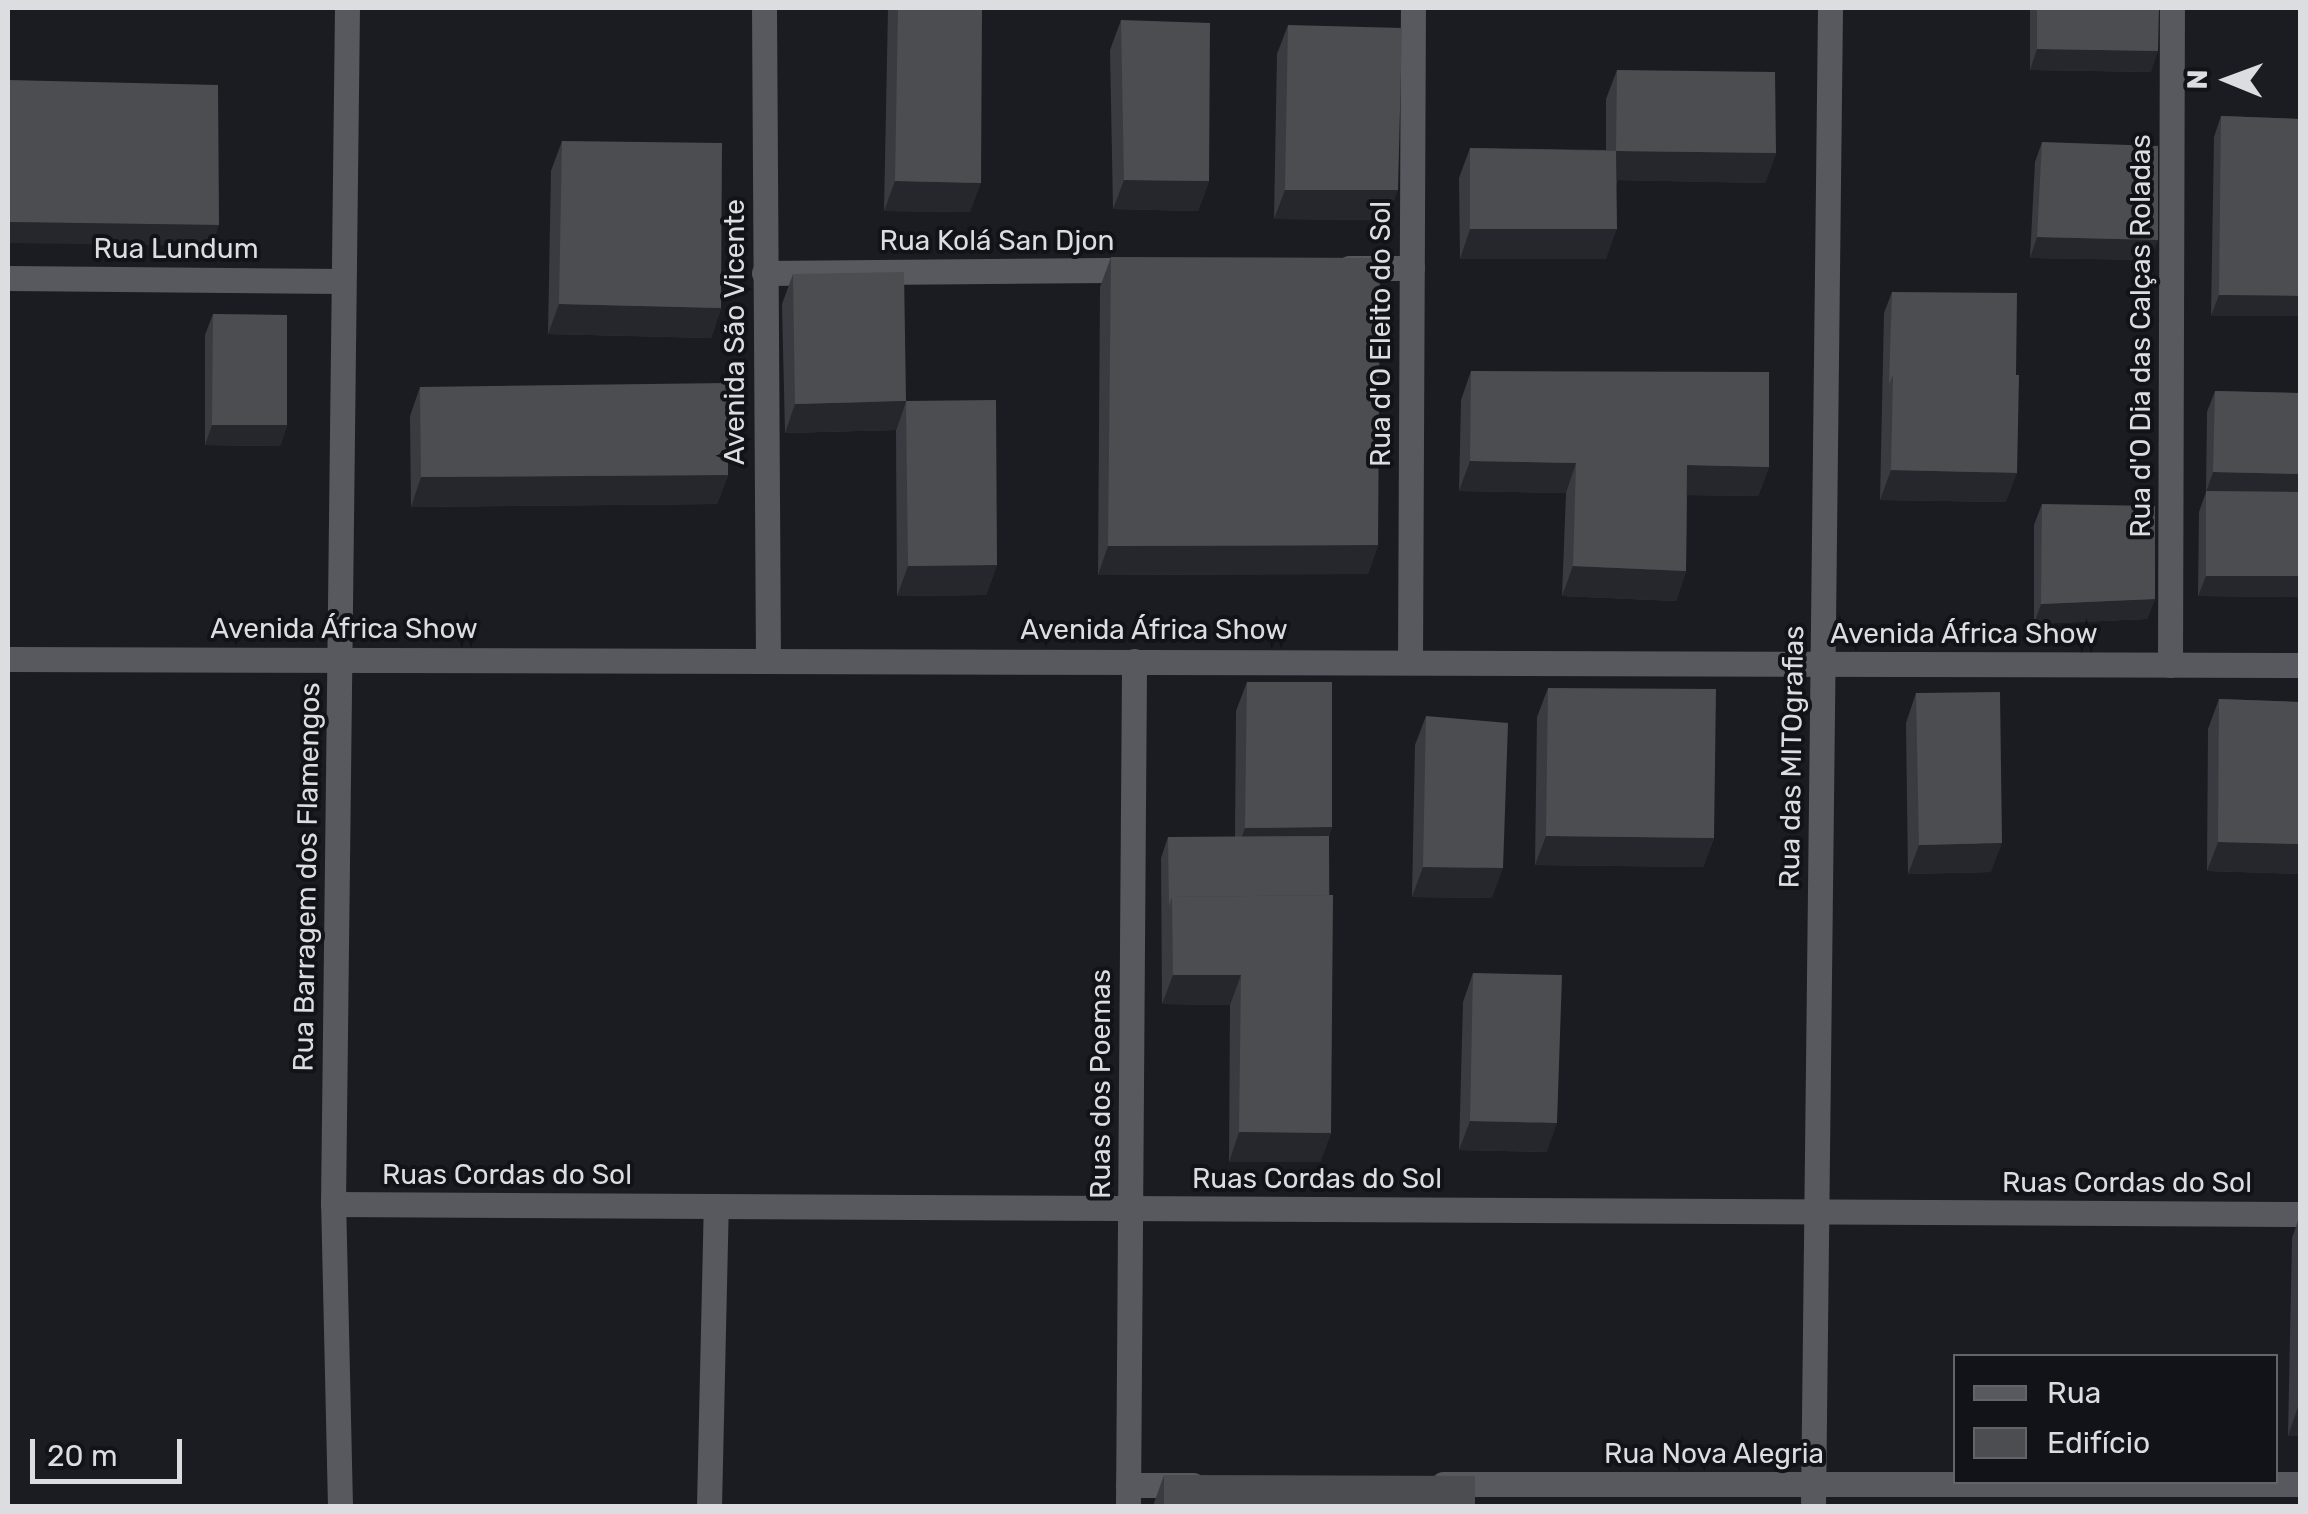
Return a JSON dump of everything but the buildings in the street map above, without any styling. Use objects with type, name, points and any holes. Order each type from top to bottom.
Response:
[{"type":"street","name":"Rua Barragem dos Flamengos","points":[[340,1506],[333,1204],[346,8]]},
{"type":"street","name":"Avenida São Vicente","points":[[764,8],[768,656]]},
{"type":"street","name":"Rua d'O Eleito do Sol","points":[[1410,662],[1413,8]]},
{"type":"street","name":"Rua das MITOgrafias","points":[[1813,1495],[1830,8]]},
{"type":"street","name":"Rua d'O Dia das Calças Roladas","points":[[2170,665],[2172,8]]},
{"type":"street","points":[[1314,268],[1412,268]]},
{"type":"street","name":"Rua Kolá San Djon","points":[[764,273],[1176,270]]},
{"type":"street","name":"Rua Lundum","points":[[8,278],[343,281]]},
{"type":"street","name":"Avenida África Show","points":[[8,659],[768,656],[2300,665]]},
{"type":"street","name":"Ruas dos Poemas","points":[[1128,1496],[1134,661]]},
{"type":"street","name":"Ruas Cordas do Sol","points":[[333,1204],[2300,1214]]},
{"type":"street","points":[[710,1506],[716,1207]]},
{"type":"street","points":[[1128,1496],[1226,1484]]},
{"type":"street","name":"Rua Nova Alegria","points":[[1422,1484],[1813,1495],[2300,1484]]}]
